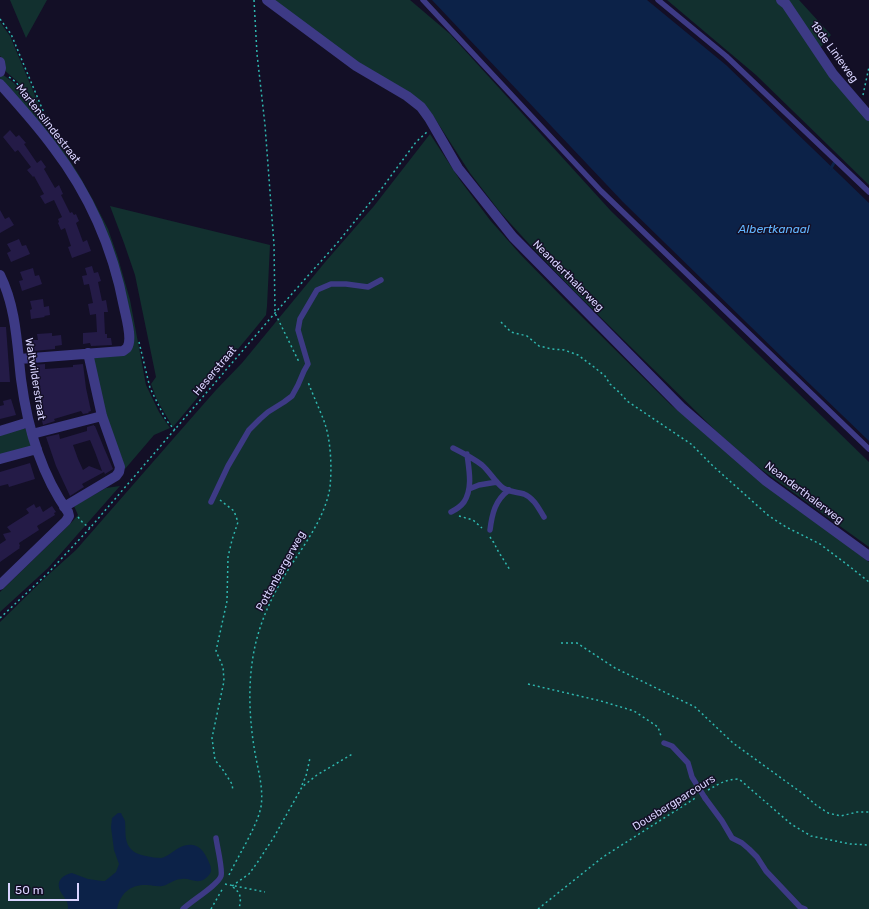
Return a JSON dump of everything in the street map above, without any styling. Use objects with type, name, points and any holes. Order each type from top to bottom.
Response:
[{"type":"street","name":"Neanderthalerweg","points":[[267,0],[356,66],[407,96],[421,107],[458,168],[513,238],[681,407],[766,481],[869,556]]},
{"type":"street","name":"18de Linieweg","points":[[782,0],[833,74],[869,116]]},
{"type":"street","points":[[0,62],[0,72]]},
{"type":"street","name":"Martenslindestraat","points":[[0,84],[53,147],[72,174],[89,204],[111,256],[121,289],[130,342],[129,346],[123,350],[19,359]]},
{"type":"street","name":"Waltwilderstraat","points":[[0,275],[11,306],[17,339],[24,400],[32,434],[48,479],[64,507]]},
{"type":"street","points":[[0,585],[66,521],[69,516],[64,507],[116,476],[119,472],[120,467],[102,416],[88,353]]},
{"type":"street","points":[[32,434],[102,416]]},
{"type":"street","points":[[0,431],[29,422]]},
{"type":"street","points":[[0,460],[37,449]]},
{"type":"lane","points":[[423,0],[601,191],[869,449]]},
{"type":"lane","points":[[658,0],[726,56],[869,192]]},
{"type":"lane","points":[[211,502],[228,466],[249,430],[268,412],[292,396],[298,385],[308,364],[298,330],[300,319],[317,290],[331,284],[346,284],[368,287],[381,280]]},
{"type":"lane","points":[[453,448],[467,454],[482,466],[503,487],[531,498],[538,506],[544,517]]},
{"type":"lane","points":[[451,512],[463,503],[468,494],[469,469],[467,454]]},
{"type":"lane","points":[[469,489],[479,485],[497,482]]},
{"type":"lane","points":[[488,532],[496,503],[509,490]]},
{"type":"lane","points":[[664,743],[672,746],[688,763],[692,777],[732,838],[742,843],[749,849],[766,872],[800,907],[805,909]]},
{"type":"lane","points":[[183,909],[216,883],[221,876],[221,866],[216,838]]},
{"type":"path","points":[[254,0],[257,54],[274,245],[275,313]]},
{"type":"path","points":[[0,19],[11,34],[49,126],[44,120]]},
{"type":"path","points":[[865,99],[862,95],[869,67]]},
{"type":"path","points":[[0,72],[16,82],[30,101]]},
{"type":"path","name":"Heserstraat","points":[[0,618],[48,574],[90,528],[338,242],[382,188],[416,142],[433,127]]},
{"type":"path","name":"Pottenbergerweg","points":[[228,876],[257,821],[261,806],[262,790],[254,748],[251,718],[250,678],[254,650],[261,624],[271,601],[283,578],[298,557],[314,528],[323,510],[330,488],[331,470],[329,443],[324,422],[304,371],[275,313]]},
{"type":"path","points":[[501,322],[511,332],[527,336],[539,346],[564,350],[578,355],[605,376],[610,384],[627,400],[691,444],[713,466],[769,516],[786,527],[820,544],[869,582]]},
{"type":"path","points":[[214,496],[234,511],[238,522],[228,557],[227,601],[216,651],[223,667],[224,681],[212,738],[215,760],[232,784],[232,791]]},
{"type":"path","points":[[451,512],[473,520],[488,532],[510,570]]},
{"type":"path","points":[[83,523],[90,528]]},
{"type":"path","points":[[488,532],[493,542]]},
{"type":"path","points":[[560,643],[576,643],[615,668],[695,707],[734,743],[828,813],[841,816],[857,812],[869,812]]},
{"type":"path","points":[[528,684],[601,701],[634,711],[658,727],[664,743]]},
{"type":"path","points":[[302,787],[318,775],[354,753]]},
{"type":"path","points":[[232,886],[249,874],[277,832],[302,787],[310,758]]},
{"type":"path","name":"Dousbergparcours","points":[[708,790],[731,779],[739,779],[791,824],[811,836],[850,844],[869,845]]},
{"type":"path","name":"Dousbergparcours","points":[[538,909],[603,857],[696,798]]},
{"type":"path","points":[[211,909],[225,883]]},
{"type":"path","points":[[232,886],[265,892]]},
{"type":"path","points":[[232,886],[238,891],[241,898],[239,909]]},
{"type":"green space","points":[[10,0],[47,0],[26,38]]},
{"type":"green space","points":[[273,0],[410,0],[450,34],[611,211],[869,462],[869,547],[755,465],[717,432],[575,292],[500,212],[470,173],[432,114],[352,59]]},
{"type":"green space","points":[[667,0],[799,0],[831,35],[815,54],[869,119],[869,185],[756,75]]},
{"type":"green space","points":[[0,22],[10,36],[44,117],[18,82],[4,70],[2,58],[0,56]]},
{"type":"green space","points":[[2,74],[14,83],[47,125],[79,175],[108,229],[118,258],[130,300],[146,385],[159,412],[170,428],[154,435],[125,469],[121,456],[110,433],[91,358],[132,348],[91,202],[0,80]]},
{"type":"green space","points":[[430,134],[460,180],[490,220],[520,254],[671,405],[795,505],[869,562],[869,909],[0,909],[0,622],[76,550],[216,390],[242,363],[326,261],[374,206]]},
{"type":"green space","points":[[110,206],[270,245],[266,315],[173,427],[157,400],[151,384],[156,377],[135,275]]},
{"type":"green space","points":[[23,428],[27,429],[32,446],[0,457],[0,435]]},
{"type":"green space","points":[[120,486],[48,568],[0,612],[0,592],[78,515],[74,506],[106,488]]},
{"type":"water","name":"Albertkanaal","points":[[432,0],[647,0],[726,65],[869,203],[869,441],[623,202]]},
{"type":"water","points":[[118,813],[121,813],[125,820],[128,845],[137,854],[161,858],[167,856],[182,846],[196,846],[206,855],[211,868],[209,875],[200,881],[182,879],[162,886],[136,886],[131,888],[123,895],[117,909],[68,909],[67,901],[59,886],[60,880],[64,876],[72,873],[88,879],[105,881],[116,872],[119,864],[114,850],[111,827],[112,818]]},
{"type":"building","points":[[10,130],[16,137],[19,135],[26,143],[24,144],[37,163],[41,160],[46,167],[44,169],[55,188],[59,185],[63,194],[61,195],[70,213],[72,212],[74,215],[76,214],[79,221],[76,223],[83,242],[87,240],[91,251],[72,258],[68,247],[71,246],[65,228],[61,230],[58,223],[58,219],[62,217],[54,200],[45,204],[40,196],[44,194],[34,176],[33,177],[27,170],[31,167],[18,150],[15,152],[3,137]]},
{"type":"building","points":[[0,210],[5,219],[9,217],[14,225],[0,233]]},
{"type":"building","points":[[19,239],[22,246],[26,245],[30,254],[11,262],[7,253],[11,251],[7,244]]},
{"type":"building","points":[[92,266],[94,273],[98,272],[101,281],[98,282],[102,301],[106,300],[108,312],[104,312],[105,334],[107,334],[107,338],[111,338],[112,345],[91,346],[90,343],[83,344],[83,333],[97,332],[96,314],[90,315],[88,304],[93,303],[89,284],[84,285],[82,276],[87,275],[85,268]]},
{"type":"building","points":[[33,268],[35,276],[39,275],[42,284],[22,291],[19,281],[23,280],[20,272]]},
{"type":"building","points":[[43,299],[44,307],[49,306],[50,315],[31,319],[30,310],[32,309],[30,301]]},
{"type":"building","points":[[0,327],[6,327],[10,382],[0,382]]},
{"type":"building","points":[[52,333],[52,336],[61,335],[62,345],[55,346],[55,349],[34,351],[33,340],[38,340],[37,334]]},
{"type":"building","points":[[45,364],[45,369],[73,367],[73,365],[83,364],[91,411],[88,412],[89,413],[83,414],[81,411],[54,419],[55,421],[43,425],[36,396],[32,365]]},
{"type":"building","points":[[11,399],[16,415],[0,419],[0,406],[4,405],[3,401]]},
{"type":"building","points":[[95,426],[113,469],[105,474],[104,472],[82,484],[84,487],[70,496],[56,466],[46,437],[59,434],[60,439],[87,431],[87,427]],"holes":[[[90,440],[102,471],[89,466],[83,470],[73,445]]]},
{"type":"building","points":[[30,463],[35,479],[9,487],[8,484],[0,486],[0,472]]},
{"type":"building","points":[[34,504],[36,508],[40,506],[43,512],[52,506],[56,512],[54,513],[55,515],[37,526],[39,530],[19,543],[20,548],[0,562],[0,544],[6,540],[3,534],[11,532],[7,527],[29,513],[26,509]]},
{"type":"waterway","points":[[830,170],[834,163]]}]
